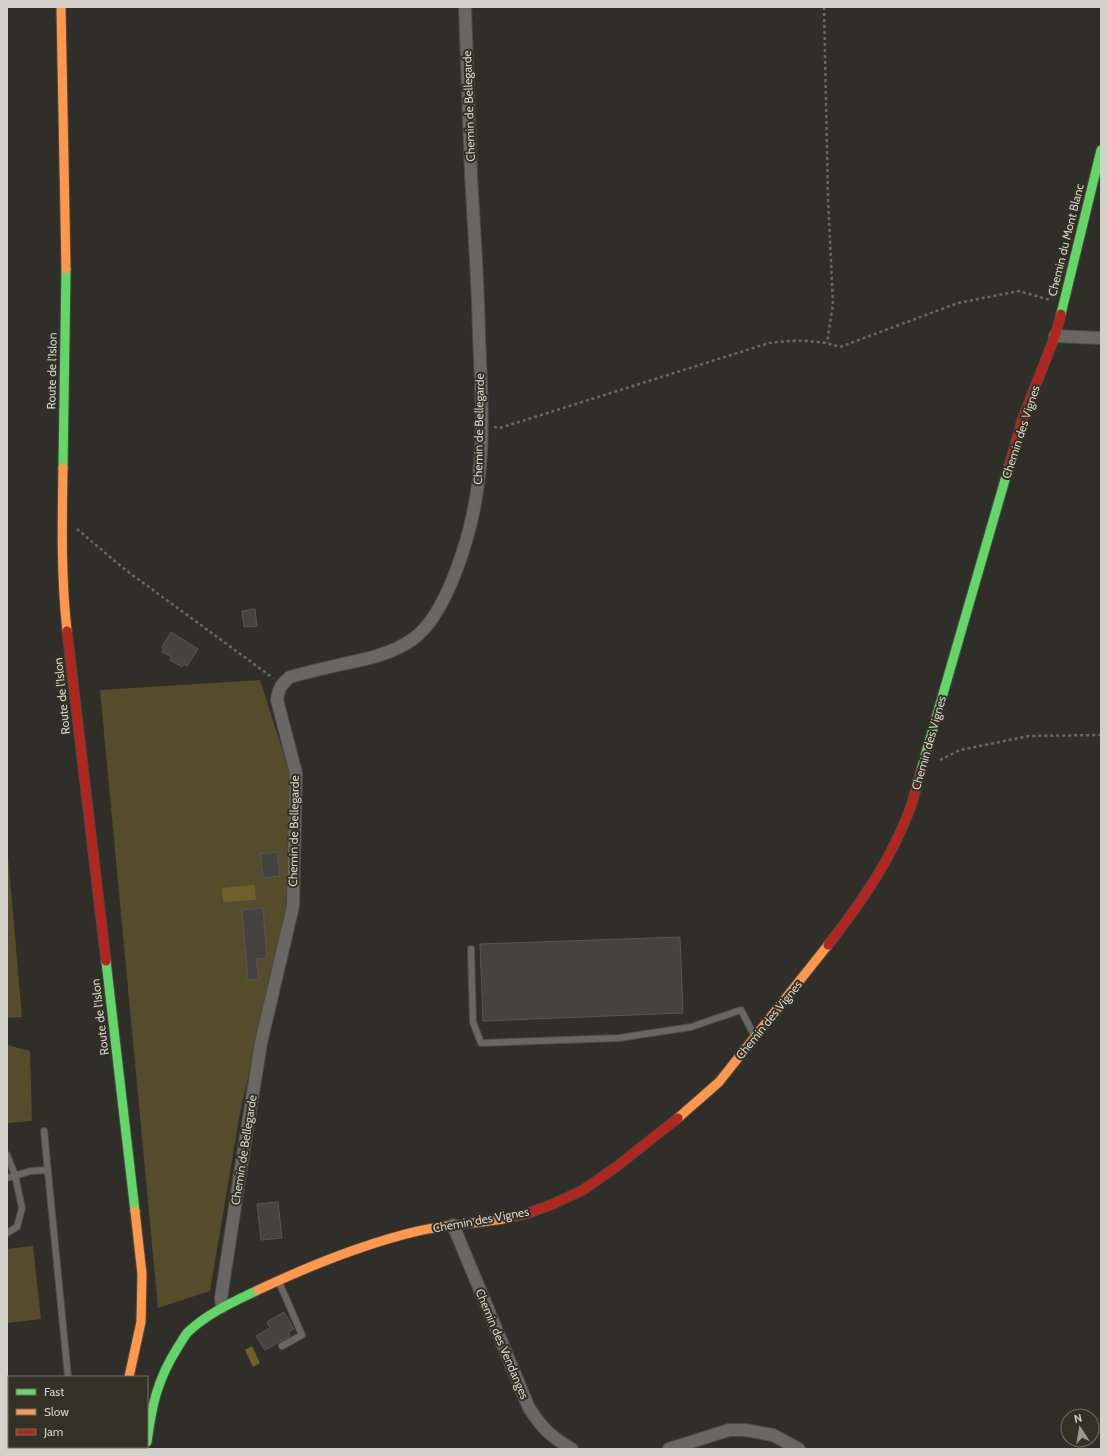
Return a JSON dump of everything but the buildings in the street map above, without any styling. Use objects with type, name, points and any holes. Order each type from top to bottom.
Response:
[{"type":"street","name":"Route de l'Islon","points":[[61,7],[66,237],[62,517],[64,602],[142,1274],[141,1322],[129,1376]]},
{"type":"street","name":"Chemin de Bellegarde","points":[[222,1307],[221,1298],[261,1043],[293,906],[296,773],[277,700],[278,690],[290,677],[373,658],[394,650],[413,639],[427,625],[447,591],[463,551],[472,521],[478,490],[482,426],[478,300],[464,7]]},
{"type":"street","name":"Chemin du Mont Blanc","points":[[1055,336],[1101,150]]},
{"type":"street","points":[[1055,336],[1101,338]]},
{"type":"street","name":"Chemin des Vignes","points":[[148,1435],[152,1408],[160,1380],[171,1358],[187,1332],[222,1307],[279,1280],[366,1245],[419,1231],[496,1220],[526,1214],[553,1204],[583,1190],[616,1167],[667,1128],[719,1082],[847,921],[877,876],[896,841],[911,806],[923,768],[1022,420],[1055,336]]},
{"type":"street","name":"Chemin des Vendanges","points":[[453,1225],[529,1408],[540,1425],[554,1439],[572,1449]]},
{"type":"street","points":[[668,1449],[729,1430],[737,1430],[756,1431],[773,1435],[799,1449]]},
{"type":"lane","points":[[471,949],[473,1022],[481,1043],[619,1038],[691,1027],[741,1010],[755,1038]]},
{"type":"lane","points":[[44,1131],[68,1376]]},
{"type":"lane","points":[[7,1155],[15,1175],[22,1208],[17,1227],[7,1233]]},
{"type":"lane","points":[[7,1178],[31,1171],[48,1170]]},
{"type":"lane","points":[[279,1280],[302,1335],[282,1346]]},
{"type":"path","points":[[824,7],[828,197],[833,304],[828,343]]},
{"type":"path","points":[[482,426],[500,428],[769,343],[793,340],[828,343],[840,347],[958,304],[1019,290],[1063,304]]},
{"type":"path","points":[[62,517],[123,568],[282,685]]},
{"type":"path","points":[[923,768],[960,750],[1029,736],[1101,734]]},
{"type":"shaded area","points":[[260,680],[290,773],[286,909],[240,1113],[210,1291],[158,1308],[100,690]]},
{"type":"shaded area","points":[[7,845],[22,1017],[9,1018],[7,1015]]},
{"type":"shaded area","points":[[255,885],[256,900],[223,902],[222,888]]},
{"type":"shaded area","points":[[7,1045],[30,1051],[32,1121],[7,1123]]},
{"type":"shaded area","points":[[33,1246],[41,1319],[7,1323],[7,1249]]},
{"type":"shaded area","points":[[252,1346],[260,1363],[253,1367],[245,1350]]},
{"type":"traffic: fast","points":[[1061,314],[1101,150]]},
{"type":"traffic: fast","points":[[63,468],[66,269]]},
{"type":"traffic: fast","points":[[921,770],[1009,466]]},
{"type":"traffic: fast","points":[[106,961],[135,1211]]},
{"type":"traffic: fast","points":[[148,1436],[153,1404],[160,1382],[185,1335],[212,1314],[258,1290]]},
{"type":"traffic: slow","points":[[61,7],[66,269]]},
{"type":"traffic: slow","points":[[63,468],[62,530],[67,631]]},
{"type":"traffic: slow","points":[[678,1118],[719,1082],[828,945]]},
{"type":"traffic: slow","points":[[129,1376],[141,1322],[142,1274],[135,1211]]},
{"type":"traffic: slow","points":[[258,1290],[336,1256],[397,1236],[452,1225],[486,1222],[508,1218]]},
{"type":"traffic: jam","points":[[1009,466],[1022,420],[1055,336],[1061,314]]},
{"type":"traffic: jam","points":[[67,631],[106,961]]},
{"type":"traffic: jam","points":[[828,945],[864,896],[886,861],[904,825],[921,770]]},
{"type":"traffic: jam","points":[[508,1218],[526,1214],[553,1204],[583,1190],[616,1167],[678,1118]]}]
